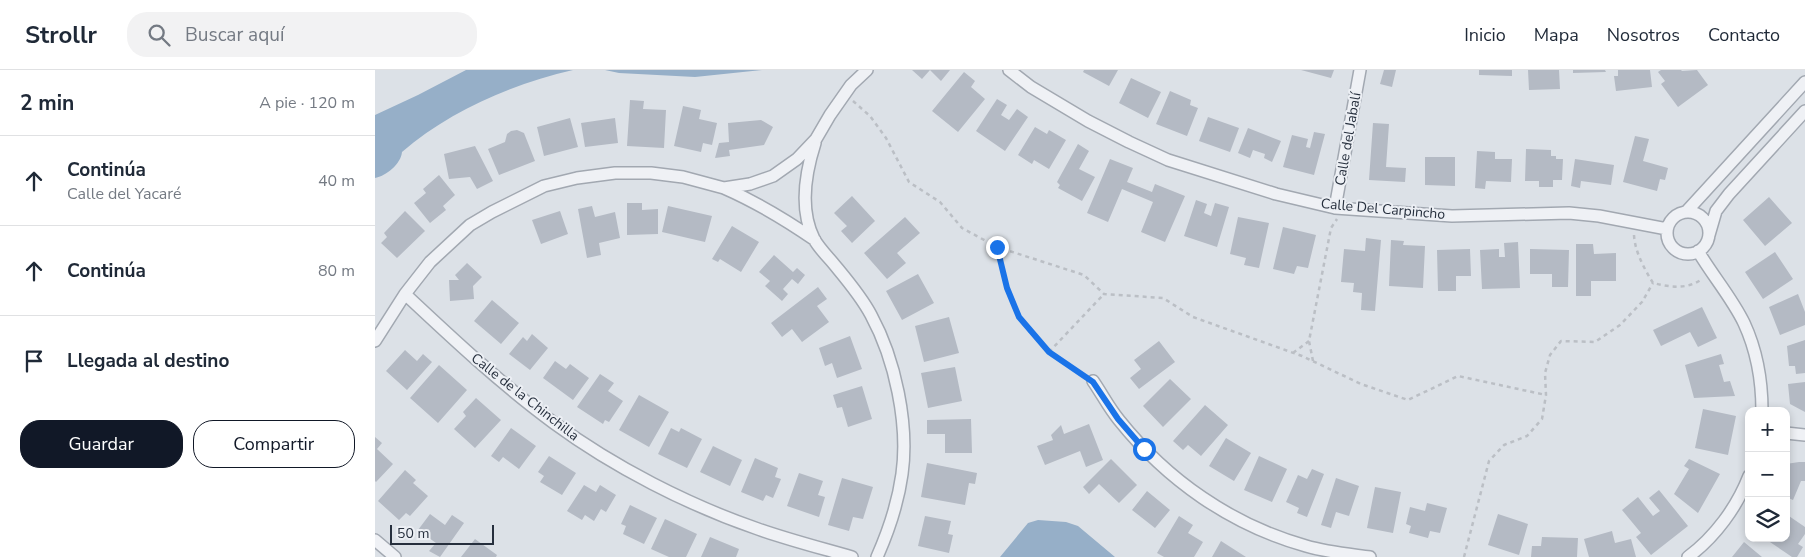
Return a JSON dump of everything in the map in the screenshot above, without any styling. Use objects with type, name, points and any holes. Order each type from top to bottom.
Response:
[{"type":"street","points":[[815,240],[808,222],[805,206],[808,164],[816,139],[830,115],[851,86],[867,70]]},
{"type":"street","name":"Calle Del Carpincho","points":[[1009,70],[1031,87],[1087,121],[1168,160],[1276,194],[1340,208],[1452,216],[1569,213],[1599,216],[1667,229]]},
{"type":"street","name":"Calle del Jabalí","points":[[1340,208],[1360,70]]},
{"type":"street","points":[[1686,212],[1805,82]]},
{"type":"street","points":[[1709,235],[1709,229],[1703,218],[1692,212],[1686,212],[1673,217],[1667,229],[1669,242],[1678,251],[1691,253],[1703,247],[1709,235],[1717,211],[1729,194],[1805,111]]},
{"type":"street","points":[[724,188],[750,184],[773,176],[797,159],[816,139]]},
{"type":"street","points":[[375,341],[405,294],[430,262],[471,225],[508,203],[544,186],[577,178],[615,173],[651,173],[683,177],[724,188],[755,201],[815,240],[851,284],[871,315],[884,345],[895,380],[901,413],[903,446],[902,473],[889,532],[877,557]]},
{"type":"street","points":[[1698,251],[1744,322],[1759,369],[1762,407]]},
{"type":"street","name":"Calle de la Chinchilla","points":[[405,294],[489,370],[555,424],[630,471],[679,496],[758,530],[852,557]]},
{"type":"street","points":[[1093,382],[1118,419],[1144,449],[1177,480],[1205,500],[1238,520],[1271,535],[1333,552],[1370,557]]},
{"type":"street","points":[[1790,433],[1805,435]]},
{"type":"street","points":[[1689,557],[1711,538],[1729,514],[1745,485]]},
{"type":"street","points":[[375,540],[395,557]]},
{"type":"path","points":[[845,95],[870,116],[886,138],[909,182],[940,202],[961,228],[997,247],[1084,275],[1104,294],[1163,298],[1193,318],[1293,353],[1361,384],[1408,400],[1458,376],[1546,395]]},
{"type":"path","points":[[1313,361],[1309,341],[1331,228],[1340,208]]},
{"type":"path","points":[[1633,223],[1635,244],[1653,283],[1675,288],[1695,284],[1711,273]]},
{"type":"path","points":[[997,247],[1007,288],[1019,317],[1049,352],[1093,382]]},
{"type":"path","points":[[1464,557],[1489,461],[1504,445],[1527,436],[1542,419],[1546,395],[1545,372],[1550,355],[1561,341],[1595,342],[1620,325],[1642,302],[1653,283]]},
{"type":"path","points":[[1049,352],[1104,294]]},
{"type":"path","points":[[1293,353],[1309,341]]},
{"type":"water","points":[[466,70],[573,70],[504,91],[461,112],[420,137],[402,152],[399,161],[392,169],[384,175],[375,178],[375,115]]},
{"type":"water","points":[[605,70],[762,70],[695,77],[619,73]]},
{"type":"water","points":[[1038,520],[1066,522],[1078,526],[1115,557],[1000,557],[1028,523]]},
{"type":"building","points":[[912,70],[930,70],[922,79]]},
{"type":"building","points":[[930,70],[950,70],[941,81]]},
{"type":"building","points":[[1084,70],[1118,70],[1109,86],[1083,72]]},
{"type":"building","points":[[1301,70],[1334,70],[1331,78]]},
{"type":"building","points":[[1384,70],[1396,70],[1392,87],[1380,84]]},
{"type":"building","points":[[1479,70],[1512,70],[1512,76],[1479,75]]},
{"type":"building","points":[[1528,70],[1559,70],[1560,89],[1529,90]]},
{"type":"building","points":[[1573,70],[1605,70],[1606,72],[1573,73]]},
{"type":"building","points":[[1618,70],[1650,70],[1652,87],[1616,91],[1614,76],[1618,76]]},
{"type":"building","points":[[1661,70],[1697,70],[1708,85],[1678,107],[1661,84],[1665,81],[1658,72]]},
{"type":"building","points":[[964,72],[975,81],[971,87],[985,99],[958,132],[932,111]]},
{"type":"building","points":[[1131,78],[1161,92],[1148,118],[1119,103]]},
{"type":"building","points":[[1170,91],[1191,100],[1190,105],[1198,108],[1187,136],[1156,124]]},
{"type":"building","points":[[997,99],[1007,105],[1001,115],[1009,120],[1017,109],[1028,117],[1005,151],[976,131]]},
{"type":"building","points":[[630,100],[644,101],[643,109],[666,110],[664,148],[627,146]]},
{"type":"building","points":[[683,106],[701,110],[699,119],[717,123],[712,145],[703,143],[701,152],[674,146]]},
{"type":"building","points":[[1208,117],[1239,128],[1230,152],[1199,141]]},
{"type":"building","points":[[570,118],[578,147],[544,156],[537,127]]},
{"type":"building","points":[[615,118],[618,143],[585,147],[581,123]]},
{"type":"building","points":[[761,120],[773,127],[764,145],[729,150],[730,156],[715,158],[719,143],[729,142],[728,123]]},
{"type":"building","points":[[1373,123],[1389,124],[1386,167],[1406,168],[1405,182],[1369,180]]},
{"type":"building","points":[[1035,127],[1047,134],[1049,130],[1066,140],[1049,169],[1034,160],[1032,164],[1018,155]]},
{"type":"building","points":[[1248,128],[1281,141],[1272,162],[1264,158],[1265,154],[1253,150],[1250,158],[1238,153]]},
{"type":"building","points":[[517,130],[524,133],[535,161],[499,175],[488,149],[505,142],[507,134]]},
{"type":"building","points":[[1314,132],[1325,134],[1314,175],[1283,167],[1292,135],[1308,139],[1306,147],[1310,148]]},
{"type":"building","points":[[1635,136],[1649,139],[1643,161],[1668,168],[1665,180],[1660,179],[1657,191],[1623,182]]},
{"type":"building","points":[[1078,144],[1089,151],[1079,169],[1095,177],[1082,201],[1058,188],[1060,185],[1057,182]]},
{"type":"building","points":[[475,146],[493,181],[477,189],[470,177],[449,179],[444,154]]},
{"type":"building","points":[[1526,149],[1551,150],[1551,156],[1556,156],[1556,159],[1563,159],[1562,180],[1553,180],[1553,187],[1539,187],[1539,181],[1525,181]]},
{"type":"building","points":[[1477,151],[1495,152],[1495,159],[1512,159],[1511,182],[1486,181],[1485,189],[1475,188]]},
{"type":"building","points":[[1425,157],[1455,157],[1455,186],[1425,185]]},
{"type":"building","points":[[1110,159],[1133,168],[1127,182],[1152,192],[1155,184],[1185,196],[1165,242],[1141,232],[1153,202],[1122,189],[1108,222],[1087,213]]},
{"type":"building","points":[[1575,159],[1614,165],[1611,185],[1581,181],[1580,188],[1571,186]]},
{"type":"building","points":[[439,175],[455,195],[443,206],[446,210],[430,223],[414,203],[426,193],[423,189]]},
{"type":"building","points":[[852,196],[875,221],[852,243],[841,231],[847,226],[834,213]]},
{"type":"building","points":[[1769,197],[1792,223],[1765,246],[1743,220]]},
{"type":"building","points":[[1196,200],[1207,204],[1204,213],[1211,216],[1215,203],[1229,207],[1217,247],[1184,236]]},
{"type":"building","points":[[627,203],[642,203],[642,210],[658,209],[658,234],[627,235]]},
{"type":"building","points":[[592,206],[595,217],[615,212],[620,238],[599,243],[601,255],[587,258],[578,209]]},
{"type":"building","points":[[668,206],[712,216],[705,242],[662,232]]},
{"type":"building","points":[[405,211],[425,231],[397,258],[381,243],[387,237],[384,233]]},
{"type":"building","points":[[560,211],[568,234],[541,244],[532,220]]},
{"type":"building","points":[[905,217],[920,233],[897,253],[906,263],[887,279],[864,253]]},
{"type":"building","points":[[1238,217],[1269,223],[1259,268],[1244,265],[1246,258],[1230,254]]},
{"type":"building","points":[[732,226],[759,242],[741,272],[720,259],[718,262],[712,259]]},
{"type":"building","points":[[1283,227],[1316,235],[1308,268],[1297,266],[1294,274],[1273,269]]},
{"type":"building","points":[[1366,238],[1381,240],[1375,311],[1361,310],[1362,293],[1353,292],[1354,283],[1341,282],[1344,249],[1365,251]]},
{"type":"building","points":[[1391,240],[1404,241],[1403,245],[1425,246],[1423,288],[1389,286]]},
{"type":"building","points":[[1518,242],[1520,288],[1482,289],[1480,250],[1499,249],[1499,257],[1505,257],[1504,243]]},
{"type":"building","points":[[1576,244],[1593,244],[1594,254],[1616,253],[1616,281],[1591,281],[1591,296],[1576,296]]},
{"type":"building","points":[[1470,249],[1471,276],[1456,276],[1456,291],[1438,291],[1437,250]]},
{"type":"building","points":[[1530,249],[1569,250],[1568,287],[1552,287],[1552,274],[1530,274]]},
{"type":"building","points":[[1775,252],[1793,279],[1763,299],[1745,272]]},
{"type":"building","points":[[774,255],[793,272],[797,268],[805,275],[798,284],[792,279],[783,289],[788,294],[782,301],[765,286],[770,281],[759,272]]},
{"type":"building","points":[[467,263],[482,277],[473,286],[474,299],[450,301],[449,280],[459,280],[455,275]]},
{"type":"building","points":[[918,274],[934,303],[902,320],[886,291]]},
{"type":"building","points":[[818,287],[827,299],[817,306],[829,322],[802,342],[792,329],[782,337],[771,323]]},
{"type":"building","points":[[1798,294],[1805,312],[1805,325],[1780,335],[1769,307]]},
{"type":"building","points":[[492,300],[519,323],[501,344],[474,321]]},
{"type":"building","points":[[1702,307],[1717,338],[1698,347],[1690,332],[1661,346],[1653,330]]},
{"type":"building","points":[[949,317],[959,353],[924,362],[915,326]]},
{"type":"building","points":[[532,334],[548,348],[530,370],[509,354],[523,337],[527,341]]},
{"type":"building","points":[[850,336],[862,369],[837,378],[832,363],[825,366],[819,348]]},
{"type":"building","points":[[1805,340],[1805,373],[1796,374],[1795,366],[1789,366],[1787,346]]},
{"type":"building","points":[[1159,341],[1175,362],[1139,389],[1130,378],[1141,369],[1134,360]]},
{"type":"building","points":[[405,350],[417,361],[423,354],[432,362],[407,390],[386,371]]},
{"type":"building","points":[[1721,354],[1724,364],[1719,365],[1724,382],[1730,381],[1735,396],[1694,398],[1685,365]]},
{"type":"building","points":[[555,361],[566,369],[570,364],[589,378],[573,400],[543,378]]},
{"type":"building","points":[[439,365],[467,390],[438,423],[410,398]]},
{"type":"building","points":[[955,367],[962,401],[928,408],[921,373]]},
{"type":"building","points":[[600,374],[614,383],[608,391],[623,401],[609,422],[605,420],[603,424],[577,407]]},
{"type":"building","points":[[1170,379],[1191,399],[1163,427],[1143,406]]},
{"type":"building","points":[[1805,382],[1805,412],[1790,404],[1788,384]]},
{"type":"building","points":[[862,386],[872,419],[848,427],[842,407],[837,408],[833,395]]},
{"type":"building","points":[[639,395],[669,412],[649,447],[619,430]]},
{"type":"building","points":[[476,398],[501,420],[475,448],[454,429],[466,416],[463,412]]},
{"type":"building","points":[[1205,405],[1228,425],[1201,456],[1188,445],[1183,450],[1173,441]]},
{"type":"building","points":[[1703,409],[1736,416],[1728,455],[1695,448]]},
{"type":"building","points":[[971,419],[972,453],[945,453],[945,434],[927,434],[927,420]]},
{"type":"building","points":[[1089,424],[1103,460],[1086,467],[1080,451],[1045,465],[1037,446],[1053,440],[1051,435],[1061,425],[1064,434]]},
{"type":"building","points":[[511,428],[536,446],[519,469],[503,457],[499,462],[491,456]]},
{"type":"building","points":[[671,428],[679,432],[681,428],[702,439],[687,468],[658,454]]},
{"type":"building","points":[[375,437],[382,443],[377,449],[393,464],[376,482],[375,481]]},
{"type":"building","points":[[1226,438],[1251,453],[1234,481],[1209,466]]},
{"type":"building","points":[[713,446],[742,460],[730,486],[700,472]]},
{"type":"building","points":[[549,456],[576,473],[562,495],[540,482],[544,476],[538,472]]},
{"type":"building","points":[[1259,456],[1287,469],[1272,502],[1244,490]]},
{"type":"building","points":[[755,458],[778,468],[775,477],[781,479],[773,498],[766,495],[763,501],[741,492]]},
{"type":"building","points":[[1111,459],[1137,485],[1119,503],[1099,484],[1089,494],[1083,487]]},
{"type":"building","points":[[1689,459],[1720,474],[1698,513],[1674,494],[1689,469],[1684,466]]},
{"type":"building","points":[[1805,462],[1805,481],[1801,481],[1793,500],[1790,499],[1790,463]]},
{"type":"building","points":[[927,463],[977,473],[975,484],[969,483],[965,505],[921,497]]},
{"type":"building","points":[[1312,469],[1324,474],[1307,517],[1297,513],[1299,508],[1286,502],[1298,475],[1307,479]]},
{"type":"building","points":[[405,470],[416,480],[413,483],[428,496],[410,516],[406,513],[399,520],[378,501]]},
{"type":"building","points":[[799,473],[823,481],[818,495],[825,497],[819,517],[787,506]]},
{"type":"building","points":[[842,478],[873,487],[863,519],[853,517],[849,531],[828,525]]},
{"type":"building","points":[[1336,478],[1359,486],[1349,516],[1336,512],[1331,528],[1321,525]]},
{"type":"building","points":[[584,485],[596,492],[600,485],[616,495],[606,512],[601,509],[594,521],[585,515],[582,520],[567,511]]},
{"type":"building","points":[[1375,487],[1401,492],[1393,533],[1367,528]]},
{"type":"building","points":[[1659,490],[1688,526],[1651,555],[1636,537],[1641,533],[1622,510],[1638,497],[1653,516],[1660,511],[1649,498]]},
{"type":"building","points":[[1147,491],[1170,510],[1155,528],[1132,510]]},
{"type":"building","points":[[1427,503],[1447,508],[1440,533],[1430,531],[1428,538],[1409,533],[1411,526],[1406,524],[1410,507],[1425,511]]},
{"type":"building","points":[[630,505],[657,518],[644,544],[623,534],[626,526],[621,524]]},
{"type":"building","points":[[430,514],[445,525],[452,515],[464,523],[440,557],[429,551],[436,543],[418,530]]},
{"type":"building","points":[[1498,514],[1528,524],[1519,555],[1488,545]]},
{"type":"building","points":[[925,516],[951,521],[948,534],[953,535],[949,553],[918,546]]},
{"type":"building","points":[[1179,516],[1193,525],[1188,533],[1203,542],[1194,557],[1164,557],[1157,553]]},
{"type":"building","points":[[1790,517],[1805,527],[1805,534],[1798,544],[1803,547],[1797,557],[1792,557],[1770,542],[1790,542]]},
{"type":"building","points":[[665,519],[697,534],[686,557],[669,557],[651,549]]},
{"type":"building","points":[[1612,531],[1615,543],[1631,539],[1636,557],[1589,557],[1584,539]]},
{"type":"building","points":[[710,537],[739,549],[736,557],[701,557]]},
{"type":"building","points":[[1542,537],[1578,538],[1577,557],[1531,557],[1532,546],[1541,546]]},
{"type":"building","points":[[475,539],[497,555],[496,557],[461,557]]},
{"type":"building","points":[[1221,541],[1246,557],[1212,557]]},
{"type":"building","points":[[1744,542],[1762,557],[1732,557]]},
{"type":"route","points":[[997,247],[1007,288],[1019,317],[1049,352],[1093,382],[1118,419],[1144,449]]}]
